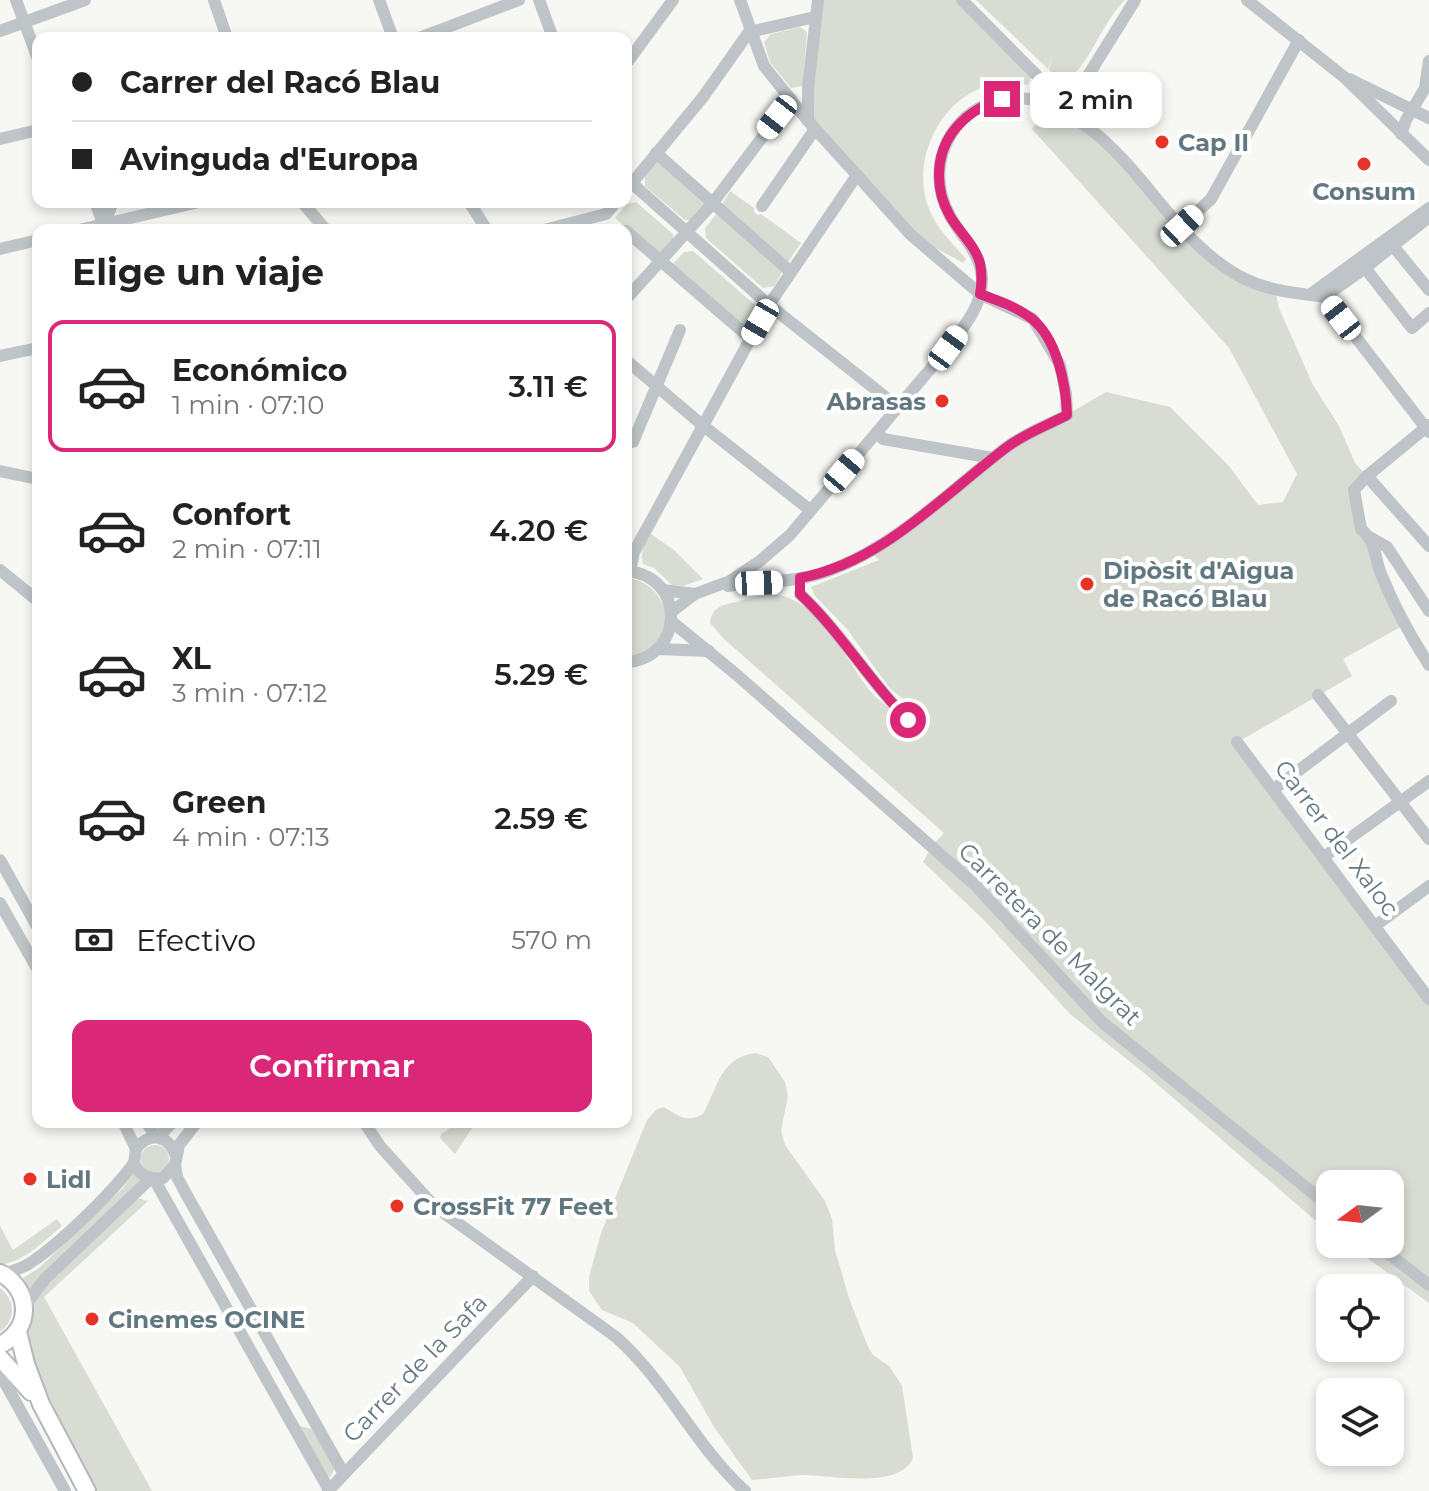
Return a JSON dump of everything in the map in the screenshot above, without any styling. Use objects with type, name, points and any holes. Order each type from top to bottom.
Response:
[{"type":"main road","points":[[0,1274],[17,1286],[25,1305],[18,1332],[0,1345]]},
{"type":"main road","points":[[18,1332],[41,1404],[87,1491]]},
{"type":"main road","points":[[0,1358],[41,1404]]},
{"type":"street","points":[[16,0],[32,43]]},
{"type":"street","points":[[0,31],[85,0]]},
{"type":"street","points":[[214,0],[225,32]]},
{"type":"street","points":[[379,0],[391,32]]},
{"type":"street","points":[[435,32],[519,0]]},
{"type":"street","points":[[539,0],[551,32]]},
{"type":"street","points":[[632,56],[673,0]]},
{"type":"street","points":[[714,588],[820,574],[870,552],[925,515],[993,458],[1033,430],[1067,415],[1060,365],[1033,319],[980,294],[910,234],[812,125],[764,66],[749,32],[740,0]]},
{"type":"street","points":[[762,206],[812,125],[808,88],[818,0]]},
{"type":"street","points":[[962,0],[1058,103],[1118,153],[1182,226],[1231,271],[1275,290],[1313,293],[1365,268],[1429,217]]},
{"type":"street","points":[[663,590],[695,594],[730,581],[760,561],[790,535],[955,339],[968,321],[980,294],[982,281],[979,261],[950,216],[940,187],[939,169],[945,145],[968,115],[993,102],[1016,97],[1058,103],[1081,87],[1135,0]]},
{"type":"street","points":[[1247,0],[1344,77],[1429,160]]},
{"type":"street","points":[[632,179],[703,97],[749,32],[815,17]]},
{"type":"street","points":[[1182,226],[1211,199],[1299,40]]},
{"type":"street","points":[[1401,134],[1425,88],[1429,61]]},
{"type":"street","points":[[1344,77],[1429,118]]},
{"type":"street","points":[[1081,87],[1083,124]]},
{"type":"street","points":[[632,293],[712,204],[791,99]]},
{"type":"street","points":[[0,139],[32,131]]},
{"type":"street","points":[[656,153],[791,272]]},
{"type":"street","points":[[632,558],[701,424],[769,305],[857,175]]},
{"type":"street","points":[[632,188],[769,305],[898,407]]},
{"type":"street","points":[[116,224],[172,208]]},
{"type":"street","points":[[307,208],[321,224]]},
{"type":"street","points":[[567,224],[606,214],[611,208]]},
{"type":"street","points":[[1313,293],[1429,208]]},
{"type":"street","points":[[606,214],[617,224]]},
{"type":"street","points":[[632,237],[750,338]]},
{"type":"street","points":[[0,249],[32,241]]},
{"type":"street","points":[[1393,246],[1429,290]]},
{"type":"street","points":[[1365,268],[1412,328],[1429,313]]},
{"type":"street","points":[[1313,293],[1428,428],[1354,490],[1361,529],[1387,547],[1429,611]]},
{"type":"street","points":[[633,442],[680,330]]},
{"type":"street","points":[[0,356],[32,349]]},
{"type":"street","points":[[632,365],[810,510]]},
{"type":"street","points":[[877,432],[883,439],[993,458]]},
{"type":"street","points":[[0,466],[32,477]]},
{"type":"street","points":[[1367,476],[1429,546]]},
{"type":"street","points":[[1371,538],[1380,573],[1429,665]]},
{"type":"street","points":[[0,570],[32,596]]},
{"type":"street","points":[[632,572],[649,577],[663,590],[671,616],[668,633],[657,649],[642,659],[632,661]]},
{"type":"street","points":[[800,578],[800,594]]},
{"type":"street","points":[[777,582],[800,594],[822,614],[883,694],[908,720]]},
{"type":"street","points":[[671,616],[695,594]]},
{"type":"street","name":"Carretera de Malgrat","points":[[671,616],[975,885],[1102,1022],[1316,1196]]},
{"type":"street","points":[[657,649],[709,651]]},
{"type":"street","points":[[1318,695],[1429,839]]},
{"type":"street","points":[[1274,789],[1391,701]]},
{"type":"street","name":"Carrer del Xaloc","points":[[1237,742],[1427,992]]},
{"type":"street","points":[[1325,856],[1429,781]]},
{"type":"street","points":[[0,860],[32,917]]},
{"type":"street","points":[[1375,926],[1429,886]]},
{"type":"street","points":[[0,903],[32,959]]},
{"type":"street","points":[[126,1128],[136,1149]]},
{"type":"street","points":[[150,1128],[157,1137],[167,1140],[176,1160],[181,1185],[344,1474]]},
{"type":"street","points":[[0,1274],[22,1267],[50,1246],[119,1184],[134,1163],[136,1149],[141,1142],[157,1137],[167,1128]]},
{"type":"street","points":[[134,1163],[141,1174],[152,1179],[163,1178],[192,1128]]},
{"type":"street","points":[[368,1128],[380,1146],[434,1206],[533,1276],[637,1356],[723,1471],[745,1491]]},
{"type":"street","points":[[152,1179],[329,1491]]},
{"type":"street","points":[[25,1305],[45,1279],[152,1179]]},
{"type":"street","points":[[132,1196],[149,1190],[161,1194]]},
{"type":"street","points":[[1394,1258],[1429,1285]]},
{"type":"street","name":"Carrer de la Safa","points":[[329,1491],[533,1276]]},
{"type":"street","points":[[0,1374],[65,1491]]},
{"type":"shaded area","points":[[818,0],[961,0],[1033,70],[1028,85],[1003,83],[983,87],[965,96],[938,126],[929,144],[923,184],[927,203],[938,227],[966,259],[963,263],[910,234],[809,121]]},
{"type":"shaded area","points":[[976,0],[1125,0],[1082,65],[1064,84],[1049,70],[1052,56],[1048,69]]},
{"type":"shaded area","points":[[800,27],[807,32],[803,86],[791,88],[770,62],[764,42],[771,34]]},
{"type":"shaded area","points":[[1052,105],[1086,123],[1231,271],[1275,290],[1279,308],[1313,385],[1339,426],[1355,463],[1367,476],[1354,490],[1361,529],[1406,624],[1343,659],[1352,676],[1238,742],[1429,999],[1429,1303],[1404,1285],[1404,1274],[1389,1274],[1367,1258],[1404,1258],[1404,1170],[1316,1170],[1315,1220],[1143,1072],[1070,1014],[984,920],[923,862],[944,833],[723,638],[710,623],[713,613],[726,604],[773,594],[793,600],[820,621],[871,692],[911,731],[921,726],[924,720],[921,712],[890,689],[847,629],[815,596],[811,587],[879,560],[870,552],[993,458],[1106,392],[1170,407],[1229,466],[1258,505],[1283,502],[1297,474],[1229,348],[1032,129]]},
{"type":"shaded area","points":[[657,159],[707,203],[695,220],[685,220],[645,186],[645,176]]},
{"type":"shaded area","points":[[730,191],[754,208],[758,215],[761,214],[801,243],[786,265],[720,208]]},
{"type":"shaded area","points":[[636,202],[673,234],[674,244],[660,258],[632,233],[632,224],[622,224],[615,218],[624,208],[632,208],[632,203]]},
{"type":"shaded area","points":[[718,212],[784,269],[774,286],[763,288],[706,238],[705,228]]},
{"type":"shaded area","points":[[693,251],[755,305],[757,314],[745,334],[670,267],[684,252]]},
{"type":"shaded area","points":[[651,534],[674,550],[703,579],[683,586],[672,585],[654,568],[643,564],[643,548]]},
{"type":"shaded area","points":[[632,580],[649,587],[657,595],[666,617],[660,639],[642,653],[632,656]]},
{"type":"shaded area","points":[[755,1053],[768,1057],[785,1082],[788,1096],[781,1130],[785,1145],[825,1201],[832,1219],[835,1250],[850,1301],[868,1347],[873,1355],[889,1366],[902,1386],[913,1458],[906,1468],[894,1474],[863,1478],[802,1475],[752,1480],[714,1427],[680,1367],[633,1323],[602,1310],[589,1291],[589,1277],[601,1233],[647,1120],[657,1109],[664,1107],[687,1118],[703,1114],[727,1067],[743,1056]]},
{"type":"shaded area","points":[[450,1128],[472,1128],[455,1154],[440,1138]]},
{"type":"shaded area","points":[[155,1145],[165,1149],[169,1159],[165,1169],[155,1173],[145,1169],[141,1159],[145,1149]]},
{"type":"shaded area","points":[[134,1173],[142,1181],[30,1294],[20,1280],[39,1268],[123,1188]]},
{"type":"shaded area","points":[[137,1198],[148,1201],[44,1297],[152,1491],[96,1491],[30,1359],[29,1317],[35,1295]]},
{"type":"shaded area","points":[[57,1219],[62,1226],[41,1244],[26,1255],[0,1265],[0,1226],[13,1250]]},
{"type":"shaded area","points":[[0,1288],[9,1299],[12,1310],[9,1321],[0,1332]]},
{"type":"shaded area","points":[[295,1425],[312,1429],[335,1468],[331,1476],[327,1477]]},
{"type":"place","name":"Cap II","points":[[1162,142]]},
{"type":"place","name":"Consum","points":[[1364,164]]},
{"type":"place","name":"Abrasas","points":[[942,401]]},
{"type":"place","name":"Dipòsit d'Aigua de Racó Blau","points":[[1087,584]]},
{"type":"place","name":"Lidl","points":[[30,1179]]},
{"type":"place","name":"CrossFit 77 Feet","points":[[397,1206]]},
{"type":"place","name":"Cinemes OCINE","points":[[92,1319]]},
{"type":"route","points":[[908,720],[883,694],[822,614],[800,594],[800,578],[820,574],[870,552],[925,515],[1010,445],[1033,430],[1067,415],[1060,365],[1048,340],[1033,319],[980,294],[979,261],[950,216],[940,187],[941,155],[949,136],[978,108],[1002,99]]}]
